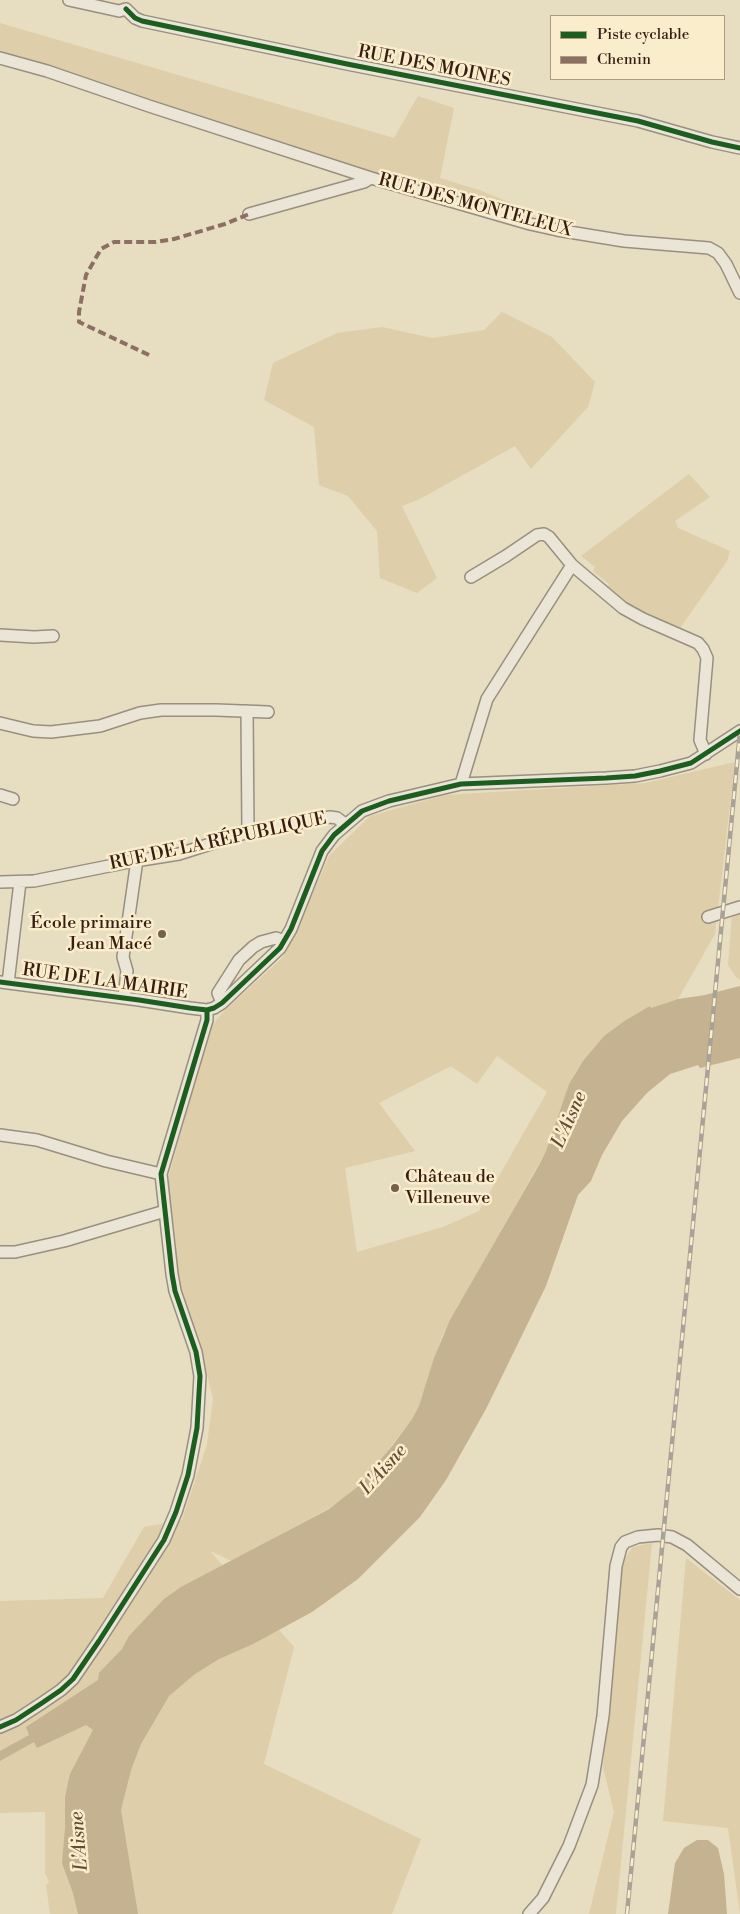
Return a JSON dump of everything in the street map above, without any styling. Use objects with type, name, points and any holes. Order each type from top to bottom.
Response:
[{"type":"street","name":"RUE DES MOINES","points":[[69,0],[119,11],[129,5],[135,18],[142,21],[638,121],[740,148]]},
{"type":"street","points":[[0,58],[46,71],[371,178]]},
{"type":"street","name":"RUE DES MONTELEUX","points":[[249,214],[364,182],[371,178],[557,230],[624,241],[709,248],[718,253],[726,264],[740,293]]},
{"type":"street","points":[[471,577],[540,534],[549,537],[572,565],[628,612],[689,638],[703,649],[707,662],[700,740],[714,749]]},
{"type":"street","points":[[461,784],[487,699],[572,565]]},
{"type":"street","points":[[0,635],[53,636]]},
{"type":"street","points":[[0,723],[33,732],[51,732],[100,726],[140,713],[161,710],[268,712]]},
{"type":"street","points":[[247,711],[248,832]]},
{"type":"street","points":[[0,1727],[16,1720],[42,1703],[73,1679],[99,1642],[159,1547],[179,1503],[188,1475],[197,1428],[200,1376],[196,1352],[175,1291],[161,1174],[207,1020],[207,1010],[221,1001],[271,958],[284,941],[322,851],[345,824],[362,811],[389,801],[461,784],[635,776],[691,763],[740,731]]},
{"type":"street","points":[[0,794],[14,799]]},
{"type":"street","name":"RUE DE LA RÉPUBLIQUE","points":[[0,882],[34,881],[137,860],[178,854],[248,832],[330,817],[337,818],[345,824]]},
{"type":"street","points":[[124,998],[127,971],[123,957],[137,860]]},
{"type":"street","points":[[4,982],[20,882]]},
{"type":"street","points":[[708,917],[740,907]]},
{"type":"street","points":[[221,1001],[218,993],[240,960],[253,947],[261,942],[276,938],[284,941]]},
{"type":"street","name":"RUE DE LA MAIRIE","points":[[4,982],[207,1010]]},
{"type":"street","points":[[0,1135],[37,1140],[106,1161],[161,1174]]},
{"type":"street","points":[[0,1252],[15,1252],[64,1241],[165,1211]]},
{"type":"street","points":[[529,1914],[543,1898],[569,1846],[592,1786],[603,1716],[616,1566],[621,1547],[625,1542],[638,1537],[658,1534],[672,1537],[686,1545],[740,1590]]},
{"type":"shaded area","points":[[0,23],[394,138],[418,96],[454,108],[440,178],[479,190],[551,219],[375,173],[0,51]]},
{"type":"shaded area","points":[[502,312],[552,337],[595,382],[588,407],[531,469],[515,446],[420,499],[402,506],[437,578],[417,593],[380,578],[377,531],[348,496],[319,485],[314,427],[264,400],[273,363],[337,333],[382,327],[432,338],[484,330]]},
{"type":"shaded area","points":[[689,474],[710,497],[675,521],[678,528],[730,551],[727,561],[678,631],[653,623],[604,589],[609,584],[593,571],[595,567],[581,556]]},
{"type":"shaded area","points":[[735,762],[715,934],[678,999],[651,1008],[604,1036],[577,1070],[569,1084],[546,1151],[442,1336],[419,1406],[412,1419],[386,1453],[356,1488],[340,1502],[232,1561],[210,1551],[294,1647],[264,1764],[421,1839],[392,1914],[50,1914],[46,1885],[49,1882],[45,1873],[45,1812],[0,1813],[0,1601],[103,1598],[144,1527],[182,1520],[207,1444],[213,1399],[204,1361],[177,1280],[168,1179],[210,1028],[223,1012],[282,958],[329,856],[370,816],[445,795],[645,783]],"holes":[[[497,1056],[547,1092],[479,1211],[443,1227],[357,1252],[345,1168],[415,1151],[379,1103],[451,1066],[477,1084]]]},
{"type":"shaded area","points":[[740,911],[740,980],[728,965],[732,915]]},
{"type":"shaded area","points":[[652,1543],[616,1914],[589,1914],[614,1812],[603,1767],[620,1565],[633,1547]]},
{"type":"shaded area","points":[[686,1558],[740,1600],[740,1914],[728,1828],[663,1821]]},
{"type":"water","name":"L'Aisne","points":[[740,986],[740,1058],[700,1068],[698,1065],[670,1074],[647,1093],[622,1121],[602,1155],[591,1181],[578,1195],[546,1286],[486,1409],[446,1480],[420,1517],[358,1579],[312,1612],[253,1644],[219,1659],[195,1674],[169,1696],[141,1744],[131,1770],[121,1810],[138,1914],[78,1914],[73,1893],[62,1863],[65,1797],[70,1774],[93,1730],[86,1725],[37,1748],[34,1742],[0,1761],[0,1751],[29,1735],[26,1727],[98,1680],[99,1673],[122,1649],[129,1636],[164,1599],[181,1587],[329,1509],[356,1488],[393,1445],[419,1406],[434,1358],[450,1320],[539,1165],[546,1151],[569,1084],[583,1061],[604,1036],[650,1006],[651,1008],[678,999],[705,995]]},
{"type":"water","points":[[697,1840],[708,1840],[718,1848],[724,1874],[727,1914],[668,1914],[675,1863],[684,1848]]},
{"type":"railway","points":[[627,1914],[740,732]]},
{"type":"marked path","points":[[149,355],[79,322],[86,275],[101,249],[114,242],[156,242],[174,239],[225,224],[249,214]]},
{"type":"cycle path","points":[[126,9],[135,18],[142,21],[347,64],[638,121],[740,148]]},
{"type":"cycle path","points":[[0,982],[190,1008],[207,1010],[214,1008],[222,1003],[280,948],[291,929],[322,851],[334,835],[362,811],[389,801],[461,784],[606,778],[635,776],[660,771],[691,763],[740,731]]},
{"type":"cycle path","points":[[0,1727],[16,1720],[42,1703],[73,1679],[164,1540],[176,1512],[188,1475],[197,1428],[200,1376],[196,1352],[175,1291],[161,1174],[207,1020],[207,1010]]},
{"type":"place","name":"École primaire Jean Macé","points":[[162,934]]},
{"type":"place","name":"Château de Villeneuve","points":[[395,1188]]}]
